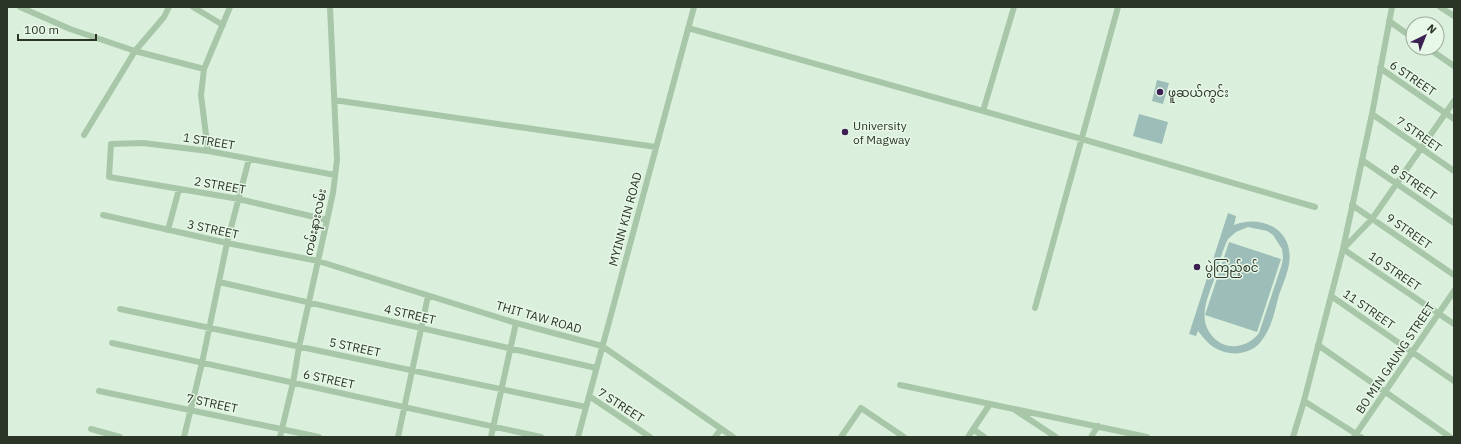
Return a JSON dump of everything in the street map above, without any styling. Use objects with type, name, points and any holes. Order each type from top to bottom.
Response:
[{"type":"street","points":[[20,7],[70,29],[135,51],[204,69]]},
{"type":"street","points":[[84,135],[135,51],[164,17],[169,7]]},
{"type":"street","points":[[193,7],[223,25]]},
{"type":"street","points":[[208,151],[201,95],[204,69],[230,7]]},
{"type":"street","name":"ကမ်းနားလမ်း","points":[[280,437],[293,383],[299,347],[333,193],[337,160],[330,7]]},
{"type":"street","name":"MYINN KIN ROAD","points":[[578,437],[694,7]]},
{"type":"street","points":[[983,111],[1014,7]]},
{"type":"street","points":[[1035,308],[1118,7]]},
{"type":"street","points":[[1293,437],[1304,401],[1343,248],[1372,114],[1392,7]]},
{"type":"street","points":[[1440,7],[1454,16]]},
{"type":"street","points":[[1389,21],[1405,32]]},
{"type":"street","points":[[688,28],[1082,139],[1315,207]]},
{"type":"street","points":[[1440,56],[1454,66]]},
{"type":"street","name":"6 STREET","points":[[1380,68],[1454,119]]},
{"type":"street","points":[[334,100],[656,147]]},
{"type":"street","points":[[1343,248],[1372,218],[1454,101]]},
{"type":"street","name":"7 STREET","points":[[1372,114],[1454,171]]},
{"type":"street","name":"1 STREET","points":[[109,177],[111,144],[144,143],[208,151],[335,175]]},
{"type":"street","points":[[184,437],[202,363],[227,243],[249,159]]},
{"type":"street","name":"8 STREET","points":[[1362,160],[1454,223]]},
{"type":"street","name":"2 STREET","points":[[109,177],[239,199],[327,220]]},
{"type":"street","points":[[168,230],[178,189]]},
{"type":"street","name":"9 STREET","points":[[1352,205],[1454,275]]},
{"type":"street","name":"3 STREET","points":[[103,215],[227,243],[318,261]]},
{"type":"street","name":"10 STREET","points":[[1343,248],[1454,324]]},
{"type":"street","name":"THIT TAW ROAD","points":[[318,261],[428,296],[602,346],[733,437]]},
{"type":"street","name":"4 STREET","points":[[219,282],[596,368]]},
{"type":"street","name":"BO MIN GAUNG STREET","points":[[1357,436],[1454,291]]},
{"type":"street","points":[[398,437],[406,407],[412,370],[428,296]]},
{"type":"street","name":"11 STREET","points":[[1331,296],[1454,381]]},
{"type":"street","name":"5 STREET","points":[[120,309],[586,407]]},
{"type":"street","points":[[492,437],[516,322]]},
{"type":"street","name":"6 STREET","points":[[112,343],[541,437]]},
{"type":"street","points":[[1318,345],[1450,437]]},
{"type":"street","points":[[900,385],[1147,437]]},
{"type":"street","name":"7 STREET","points":[[100,391],[320,437]]},
{"type":"street","name":"7 STREET","points":[[589,396],[650,437]]},
{"type":"street","points":[[1304,401],[1357,436]]},
{"type":"street","points":[[968,437],[990,404]]},
{"type":"street","points":[[841,437],[861,408],[904,437]]},
{"type":"street","points":[[1012,408],[1056,437]]},
{"type":"street","points":[[1091,437],[1098,426]]},
{"type":"street","points":[[91,429],[120,437]]},
{"type":"street","points":[[715,437],[721,429]]},
{"type":"street","points":[[973,429],[984,437]]},
{"type":"shaded area","name":"ဖူဆယ်ကွင်း","points":[[1157,80],[1169,83],[1163,104],[1152,101]]},
{"type":"shaded area","points":[[1139,114],[1168,122],[1162,144],[1133,136]]},
{"type":"shaded area","points":[[1228,213],[1236,216],[1234,225],[1242,222],[1260,222],[1268,224],[1282,234],[1286,241],[1290,256],[1287,273],[1271,324],[1258,345],[1253,349],[1240,353],[1227,353],[1215,348],[1198,331],[1196,336],[1189,334]],"holes":[[[1248,227],[1267,231],[1273,235],[1282,249],[1283,257],[1259,333],[1243,345],[1230,346],[1223,344],[1219,342],[1209,331],[1206,324],[1205,308],[1224,248],[1228,239],[1236,232]]]},
{"type":"shaded area","points":[[1229,242],[1281,259],[1257,332],[1205,315]]},
{"type":"place","name":"ဖူဆယ်ကွင်း","points":[[1160,92]]},
{"type":"place","name":"University of Magway","points":[[845,132]]},
{"type":"place","name":"ပွဲကြည့်စင်","points":[[1197,267]]}]
